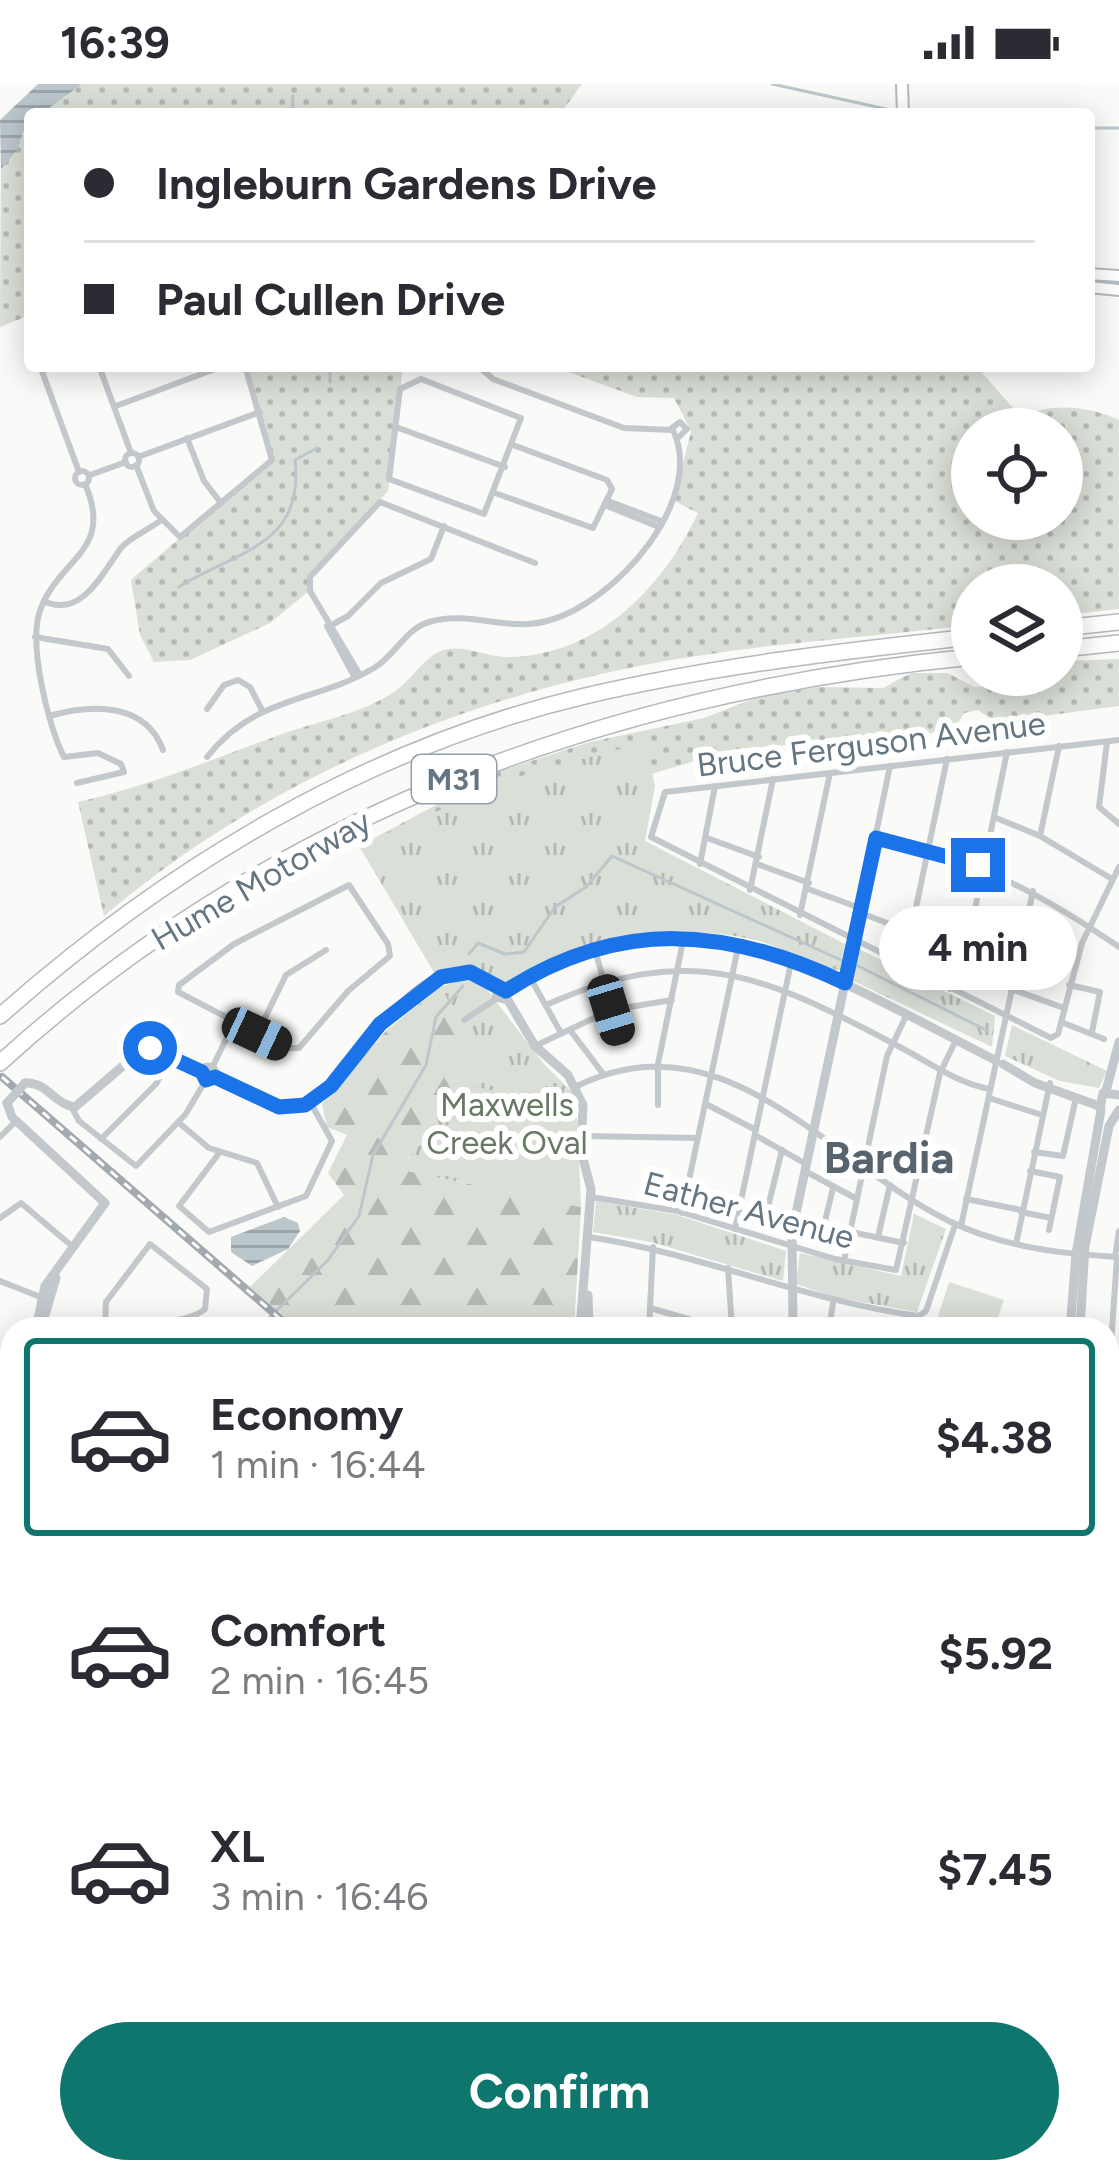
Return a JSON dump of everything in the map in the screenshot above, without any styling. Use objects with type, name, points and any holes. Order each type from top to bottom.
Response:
[{"type":"highway","points":[[1083,626],[1119,622]]},
{"type":"highway","name":"Hume Motorway","points":[[0,1016],[95,935],[192,866],[299,804],[412,755],[580,697],[659,680],[951,640]]},
{"type":"highway","points":[[1083,647],[1119,644]]},
{"type":"highway","name":"Hume Motorway","points":[[2,1062],[78,997],[196,912],[298,851],[402,799],[594,726],[658,708],[760,686],[951,660]]},
{"type":"street","points":[[42,372],[84,477],[93,533],[44,601],[35,637],[64,757],[100,754],[121,764],[124,772],[77,783]]},
{"type":"street","points":[[102,372],[161,520],[180,537],[274,456],[246,372]]},
{"type":"street","points":[[116,406],[207,372]]},
{"type":"street","points":[[485,372],[624,428],[672,430],[680,437]]},
{"type":"street","points":[[421,379],[516,414],[521,423],[513,445],[482,515],[392,482],[400,388],[421,379]]},
{"type":"street","points":[[84,477],[260,412]]},
{"type":"street","points":[[207,757],[262,710],[357,676],[386,660],[412,631],[430,622],[457,616],[519,625],[575,610],[625,575],[661,524],[676,481],[680,437],[687,432],[684,424],[676,423],[672,430]]},
{"type":"street","points":[[395,426],[505,467]]},
{"type":"street","points":[[188,438],[204,481],[221,503]]},
{"type":"street","points":[[495,493],[592,528],[608,504],[612,485],[607,480],[513,445]]},
{"type":"street","points":[[357,676],[310,591],[310,577],[377,503],[535,563]]},
{"type":"street","points":[[608,504],[661,524]]},
{"type":"street","points":[[44,601],[59,608],[75,605],[122,547],[161,520]]},
{"type":"street","points":[[330,627],[381,583],[431,559],[444,526]]},
{"type":"street","points":[[35,637],[107,649],[129,676]]},
{"type":"street","points":[[207,709],[224,685],[238,680],[250,687],[262,710]]},
{"type":"street","points":[[52,715],[89,706],[110,709],[148,727],[163,750]]},
{"type":"street","name":"Bruce Ferguson Avenue","points":[[1061,1022],[1052,1038],[1004,1016],[656,843],[652,831],[662,794],[1119,740]]},
{"type":"street","points":[[1106,741],[1099,807],[1119,824]]},
{"type":"street","points":[[1040,836],[1058,746]]},
{"type":"street","points":[[950,988],[964,960],[1006,752]]},
{"type":"street","points":[[904,965],[947,759]]},
{"type":"street","points":[[790,1317],[790,1246],[890,766]]},
{"type":"street","points":[[800,915],[830,772]]},
{"type":"street","points":[[750,890],[772,779]]},
{"type":"street","points":[[700,864],[716,786]]},
{"type":"street","points":[[994,817],[1040,836],[1112,879]]},
{"type":"street","points":[[706,838],[1064,1007]]},
{"type":"street","points":[[876,838],[984,866],[1034,891],[1119,947]]},
{"type":"street","points":[[1104,1039],[1061,1022],[1089,926],[1119,867]]},
{"type":"street","points":[[352,885],[388,944],[389,956],[348,991],[296,1050],[234,1023],[185,999],[179,985],[234,944],[352,885]]},
{"type":"street","points":[[589,1237],[653,1246],[833,1301],[922,1316],[966,1199],[1034,891]]},
{"type":"street","points":[[658,1105],[658,1064],[684,938]]},
{"type":"street","points":[[464,1020],[530,977],[595,950],[684,938],[739,943],[792,958],[1076,1098],[1102,1101],[1119,1093]]},
{"type":"street","points":[[682,1213],[739,943]]},
{"type":"street","points":[[257,1034],[286,975],[326,950]]},
{"type":"street","points":[[595,950],[619,1037]]},
{"type":"street","points":[[735,1229],[792,958]]},
{"type":"street","points":[[546,1004],[603,980],[678,968],[733,974],[785,989],[940,1073],[1042,1115]]},
{"type":"street","points":[[71,1107],[136,1049],[150,1048],[279,1107],[310,1102],[331,1086],[380,1024],[441,977],[470,972],[502,994],[535,1046],[575,1087],[583,1105],[581,1136],[591,1197],[585,1317]]},
{"type":"street","points":[[530,977],[565,1030],[604,1075]]},
{"type":"street","points":[[1069,986],[1100,992],[1091,1032]]},
{"type":"street","points":[[535,1046],[611,1010],[672,1000]]},
{"type":"street","points":[[844,1262],[892,1043],[907,1014]]},
{"type":"street","points":[[41,1317],[59,1268],[104,1199],[16,1121],[7,1103],[25,1083],[37,1083],[136,1166],[178,1122],[234,1023]]},
{"type":"street","points":[[796,1217],[904,1243],[940,1073],[956,1040]]},
{"type":"street","points":[[1072,1317],[1102,1101],[1119,1042]]},
{"type":"street","points":[[100,1139],[156,1084],[170,1058]]},
{"type":"street","points":[[575,1087],[604,1075],[658,1064],[712,1072],[958,1225],[1016,1244],[1117,1257]]},
{"type":"street","points":[[1048,1086],[1102,1101],[1117,1111],[1080,1255],[1080,1317]]},
{"type":"street","points":[[1016,1244],[1048,1086]]},
{"type":"street","points":[[1034,1152],[1063,1156],[1076,1098]]},
{"type":"street","points":[[220,1152],[217,1162],[180,1202],[181,1209],[212,1232],[306,1196],[331,1149],[310,1102]]},
{"type":"street","points":[[706,1104],[857,1199]]},
{"type":"street","points":[[0,1137],[16,1121]]},
{"type":"street","points":[[178,1122],[220,1152],[257,1163],[278,1207]]},
{"type":"street","points":[[581,1136],[698,1138]]},
{"type":"street","points":[[768,1207],[782,1150]]},
{"type":"street","points":[[1030,1171],[1060,1178],[1049,1229]]},
{"type":"street","points":[[878,1237],[890,1185]]},
{"type":"street","points":[[824,1225],[834,1186]]},
{"type":"street","name":"Eather Avenue","points":[[591,1197],[682,1213],[844,1262],[894,1271],[904,1243]]},
{"type":"street","points":[[966,1199],[1051,1218]]},
{"type":"street","points":[[0,1218],[21,1203],[74,1247]]},
{"type":"street","points":[[1114,1317],[1119,1231]]},
{"type":"street","points":[[105,1317],[106,1303],[150,1244],[205,1286],[205,1309],[175,1317]]},
{"type":"street","points":[[650,1317],[653,1246]]},
{"type":"street","points":[[728,1268],[731,1317]]},
{"type":"street","points":[[0,1281],[44,1298]]},
{"type":"street","points":[[831,1317],[833,1301]]},
{"type":"street","points":[[650,1309],[679,1317]]},
{"type":"green space","points":[[82,84],[582,84],[564,108],[49,108]]},
{"type":"green space","points":[[24,133],[24,317],[0,327],[1,169]]},
{"type":"green space","points":[[247,372],[402,372],[388,491],[308,579],[310,590],[270,623],[190,660],[154,662],[140,635],[131,580],[274,457]]},
{"type":"green space","points":[[568,372],[981,372],[1013,408],[951,408],[951,540],[1083,540],[1083,410],[1119,420],[1119,609],[1083,613],[1083,564],[951,564],[951,627],[690,657],[610,672],[454,717],[306,781],[168,866],[104,916],[78,802],[157,780],[370,705],[395,691],[443,650],[506,657],[539,654],[597,631],[645,592],[698,513],[674,501],[691,431],[674,398],[637,397]]},
{"type":"green space","points":[[1119,659],[1119,706],[997,722],[978,710],[964,713],[957,725],[931,733],[735,749],[648,775],[635,839],[828,936],[359,846],[500,771],[590,742],[704,718],[760,696],[818,687],[883,688],[911,673],[947,673],[951,696],[1083,696],[1083,660]]},
{"type":"green space","points":[[645,742],[655,786],[645,841],[847,945],[841,970],[755,940],[686,932],[625,939],[504,983],[461,966],[435,974],[359,846],[510,779]]},
{"type":"green space","points":[[859,949],[995,1016],[992,1047],[853,981]]},
{"type":"green space","name":"Maxwells Creek Oval","points":[[466,979],[481,982],[544,1064],[576,1096],[581,1207],[402,1170],[446,1098],[471,1038],[440,987]]},
{"type":"green space","points":[[440,987],[471,1038],[446,1098],[402,1170],[581,1207],[575,1317],[285,1317],[250,1287],[344,1195],[328,1173],[347,1135],[327,1127],[322,1104],[387,1030]]},
{"type":"green space","points":[[1012,1025],[1107,1071],[1099,1088],[1060,1081],[1005,1056]]},
{"type":"green space","points":[[461,1083],[568,1109],[546,1201],[439,1174]]},
{"type":"green space","points":[[596,1201],[677,1215],[786,1251],[783,1281],[651,1242],[593,1232]]},
{"type":"green space","points":[[914,1214],[946,1229],[917,1312],[834,1297],[796,1284],[800,1253],[901,1276]]},
{"type":"green space","points":[[949,1282],[1004,1300],[998,1317],[938,1317]]},
{"type":"shaded area","points":[[38,84],[82,84],[49,108],[24,108],[24,131],[17,150],[1,169],[0,120]]},
{"type":"shaded area","points":[[284,1217],[298,1223],[300,1231],[288,1249],[252,1266],[231,1252],[231,1237]]},
{"type":"waterway","points":[[772,84],[882,108]]},
{"type":"waterway","points":[[292,108],[293,96]]},
{"type":"waterway","points":[[1095,128],[1119,128]]},
{"type":"waterway","points":[[330,372],[330,382]]},
{"type":"waterway","points":[[179,587],[243,554],[278,528],[295,489],[295,460],[317,448]]},
{"type":"waterway","points":[[469,954],[478,943],[505,954],[524,952],[555,907],[586,887],[612,856],[841,960]]},
{"type":"waterway","points":[[858,966],[986,1030]]},
{"type":"waterway","points":[[270,1317],[328,1260],[359,1216],[373,1155],[426,1065],[436,1017],[463,986]]},
{"type":"railway","points":[[2,1077],[278,1317]]},
{"type":"district","name":"Bardia","points":[[889,1157]]},
{"type":"route","points":[[150,1048],[202,1072],[206,1080],[215,1077],[279,1107],[300,1106],[325,1092],[380,1024],[448,974],[470,972],[506,991],[595,950],[637,940],[707,938],[792,958],[845,983],[876,838],[978,865]]}]
